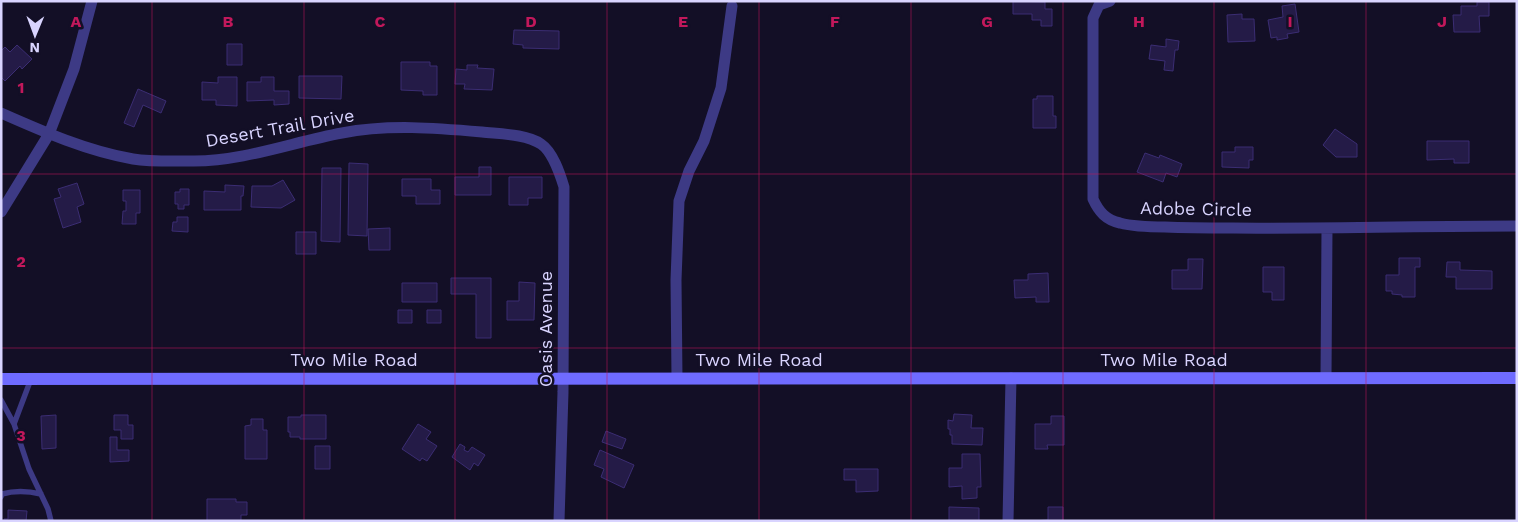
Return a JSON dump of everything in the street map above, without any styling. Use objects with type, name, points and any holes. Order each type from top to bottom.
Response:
[{"type":"main road","name":"Two Mile Road","points":[[1,379],[1517,378]]},
{"type":"street","points":[[1,212],[49,134],[74,70],[92,1]]},
{"type":"street","name":"Adobe Circle","points":[[1110,1],[1099,6],[1093,18],[1093,199],[1097,209],[1104,216],[1118,223],[1136,226],[1327,229],[1517,226]]},
{"type":"street","points":[[677,378],[676,280],[679,201],[689,172],[704,141],[721,88],[732,6]]},
{"type":"street","name":"Desert Trail Drive","points":[[1,113],[49,134],[92,149],[134,159],[196,161],[238,157],[344,132],[398,127],[518,136],[542,144]]},
{"type":"street","name":"Oasis Avenue","points":[[542,144],[556,163],[564,187],[563,378],[559,521]]},
{"type":"street","points":[[1326,378],[1327,229]]},
{"type":"street","points":[[1008,521],[1011,378]]},
{"type":"lane","points":[[14,424],[31,379]]},
{"type":"lane","points":[[1,400],[14,424],[29,469],[48,509],[51,521]]},
{"type":"lane","points":[[1,497],[2,494],[19,491],[41,494]]},
{"type":"building","points":[[1013,1],[1045,2],[1045,9],[1052,9],[1052,26],[1041,26],[1041,20],[1032,20],[1032,14],[1013,14]]},
{"type":"building","points":[[1477,2],[1489,2],[1489,16],[1479,16],[1480,32],[1454,32],[1453,15],[1461,15],[1461,6],[1477,6]]},
{"type":"building","points":[[1295,4],[1299,32],[1287,34],[1288,38],[1277,40],[1277,37],[1271,38],[1268,20],[1283,17],[1282,6]]},
{"type":"building","points":[[1242,14],[1242,19],[1254,19],[1255,41],[1228,42],[1227,15]]},
{"type":"building","points":[[514,30],[559,31],[559,49],[523,48],[523,45],[513,44]]},
{"type":"building","points":[[1166,39],[1179,41],[1178,50],[1175,50],[1173,71],[1164,70],[1165,61],[1149,59],[1151,45],[1166,47]]},
{"type":"building","points":[[227,44],[242,44],[242,65],[227,65]]},
{"type":"building","points":[[17,45],[32,59],[22,69],[20,66],[5,81],[1,77],[1,51],[5,47],[10,52]]},
{"type":"building","points":[[401,62],[430,62],[430,66],[437,66],[437,95],[423,95],[423,91],[401,90]]},
{"type":"building","points":[[467,65],[478,65],[477,68],[494,69],[492,90],[464,89],[465,84],[455,84],[456,69],[467,70]]},
{"type":"building","points":[[299,76],[342,76],[341,99],[299,98]]},
{"type":"building","points":[[218,77],[237,77],[237,106],[216,105],[216,100],[202,100],[202,82],[218,83]]},
{"type":"building","points":[[261,77],[274,77],[274,91],[289,91],[289,104],[274,105],[274,100],[247,101],[247,82],[261,82]]},
{"type":"building","points":[[138,89],[166,101],[161,113],[143,105],[134,127],[124,123]]},
{"type":"building","points":[[1037,96],[1053,96],[1053,116],[1056,116],[1056,128],[1033,128],[1033,99],[1037,99]]},
{"type":"building","points":[[1335,129],[1357,144],[1357,157],[1336,157],[1323,145]]},
{"type":"building","points":[[1427,141],[1469,141],[1469,163],[1454,163],[1454,159],[1427,160]]},
{"type":"building","points":[[1235,147],[1253,147],[1253,160],[1249,160],[1249,168],[1222,167],[1222,152],[1235,152]]},
{"type":"building","points":[[1145,153],[1159,158],[1160,155],[1182,164],[1177,177],[1166,173],[1163,182],[1137,172]]},
{"type":"building","points":[[349,163],[368,164],[367,236],[348,235]]},
{"type":"building","points":[[479,167],[491,167],[491,195],[455,195],[455,177],[479,177]]},
{"type":"building","points":[[322,168],[341,168],[340,242],[321,241]]},
{"type":"building","points":[[509,177],[542,177],[542,198],[528,198],[528,205],[509,205]]},
{"type":"building","points":[[402,179],[431,179],[431,190],[440,190],[440,204],[416,204],[416,196],[402,196]]},
{"type":"building","points":[[283,180],[295,200],[281,208],[251,207],[252,186],[272,186]]},
{"type":"building","points":[[77,183],[84,204],[77,207],[81,222],[63,228],[54,199],[61,197],[58,189]]},
{"type":"building","points":[[225,185],[244,186],[243,196],[241,196],[241,210],[204,210],[204,191],[225,192]]},
{"type":"building","points":[[180,189],[189,189],[189,205],[184,205],[184,209],[178,209],[178,204],[175,204],[175,192],[180,192]]},
{"type":"building","points":[[123,190],[140,190],[140,213],[136,213],[136,224],[122,224],[123,211],[126,211],[126,201],[123,201]]},
{"type":"building","points":[[177,217],[188,217],[188,232],[172,231],[173,222],[177,222]]},
{"type":"building","points":[[390,228],[390,250],[369,250],[368,229]]},
{"type":"building","points":[[296,232],[316,232],[316,254],[296,254]]},
{"type":"building","points":[[1399,258],[1420,258],[1420,267],[1415,267],[1415,297],[1402,297],[1402,295],[1392,294],[1392,291],[1386,291],[1386,275],[1399,275]]},
{"type":"building","points":[[1188,259],[1203,259],[1202,289],[1172,289],[1172,270],[1188,270]]},
{"type":"building","points":[[1447,262],[1460,262],[1460,270],[1492,271],[1492,289],[1456,289],[1456,277],[1446,277]]},
{"type":"building","points":[[1263,267],[1284,267],[1284,300],[1272,300],[1272,292],[1263,292]]},
{"type":"building","points":[[1048,273],[1049,302],[1036,302],[1036,297],[1015,298],[1014,280],[1028,280],[1028,274]]},
{"type":"building","points":[[451,278],[491,278],[491,338],[476,338],[476,294],[451,294]]},
{"type":"building","points":[[519,282],[535,283],[534,320],[507,320],[507,301],[519,301]]},
{"type":"building","points":[[402,283],[437,283],[437,302],[402,302]]},
{"type":"building","points":[[398,310],[412,310],[412,323],[398,323]]},
{"type":"building","points":[[427,310],[441,310],[441,323],[427,323]]},
{"type":"building","points":[[954,414],[972,415],[971,428],[983,428],[982,445],[952,444],[948,420],[953,421]]},
{"type":"building","points":[[56,415],[56,448],[42,449],[41,416]]},
{"type":"building","points":[[114,415],[128,415],[128,425],[133,425],[133,439],[121,439],[121,430],[114,430]]},
{"type":"building","points":[[301,415],[326,415],[326,439],[290,437],[288,417],[301,417]]},
{"type":"building","points":[[1051,416],[1064,416],[1064,445],[1047,445],[1048,449],[1035,449],[1035,424],[1051,424]]},
{"type":"building","points":[[251,419],[263,419],[263,430],[267,430],[267,459],[245,459],[245,426],[251,425]]},
{"type":"building","points":[[418,424],[431,432],[426,439],[437,446],[427,461],[422,458],[420,461],[402,449]]},
{"type":"building","points":[[606,431],[626,439],[622,449],[602,442]]},
{"type":"building","points":[[110,437],[117,437],[117,450],[129,450],[129,461],[110,462]]},
{"type":"building","points":[[460,444],[468,452],[472,447],[485,455],[478,466],[474,463],[470,470],[452,457]]},
{"type":"building","points":[[315,446],[330,446],[330,469],[315,469]]},
{"type":"building","points":[[600,450],[634,465],[624,488],[601,477],[604,469],[594,465]]},
{"type":"building","points":[[962,454],[980,454],[981,487],[977,487],[977,498],[962,499],[962,486],[949,487],[949,468],[962,468]]},
{"type":"building","points":[[844,469],[878,469],[878,491],[856,492],[856,480],[844,480]]},
{"type":"building","points":[[207,499],[236,499],[236,502],[247,502],[247,515],[241,515],[241,521],[207,521]]},
{"type":"building","points":[[949,507],[979,508],[979,521],[949,521]]},
{"type":"building","points":[[1048,507],[1063,507],[1063,521],[1031,521],[1048,520]]},
{"type":"building","points":[[8,510],[27,511],[26,521],[4,521],[4,519],[8,519]]}]
